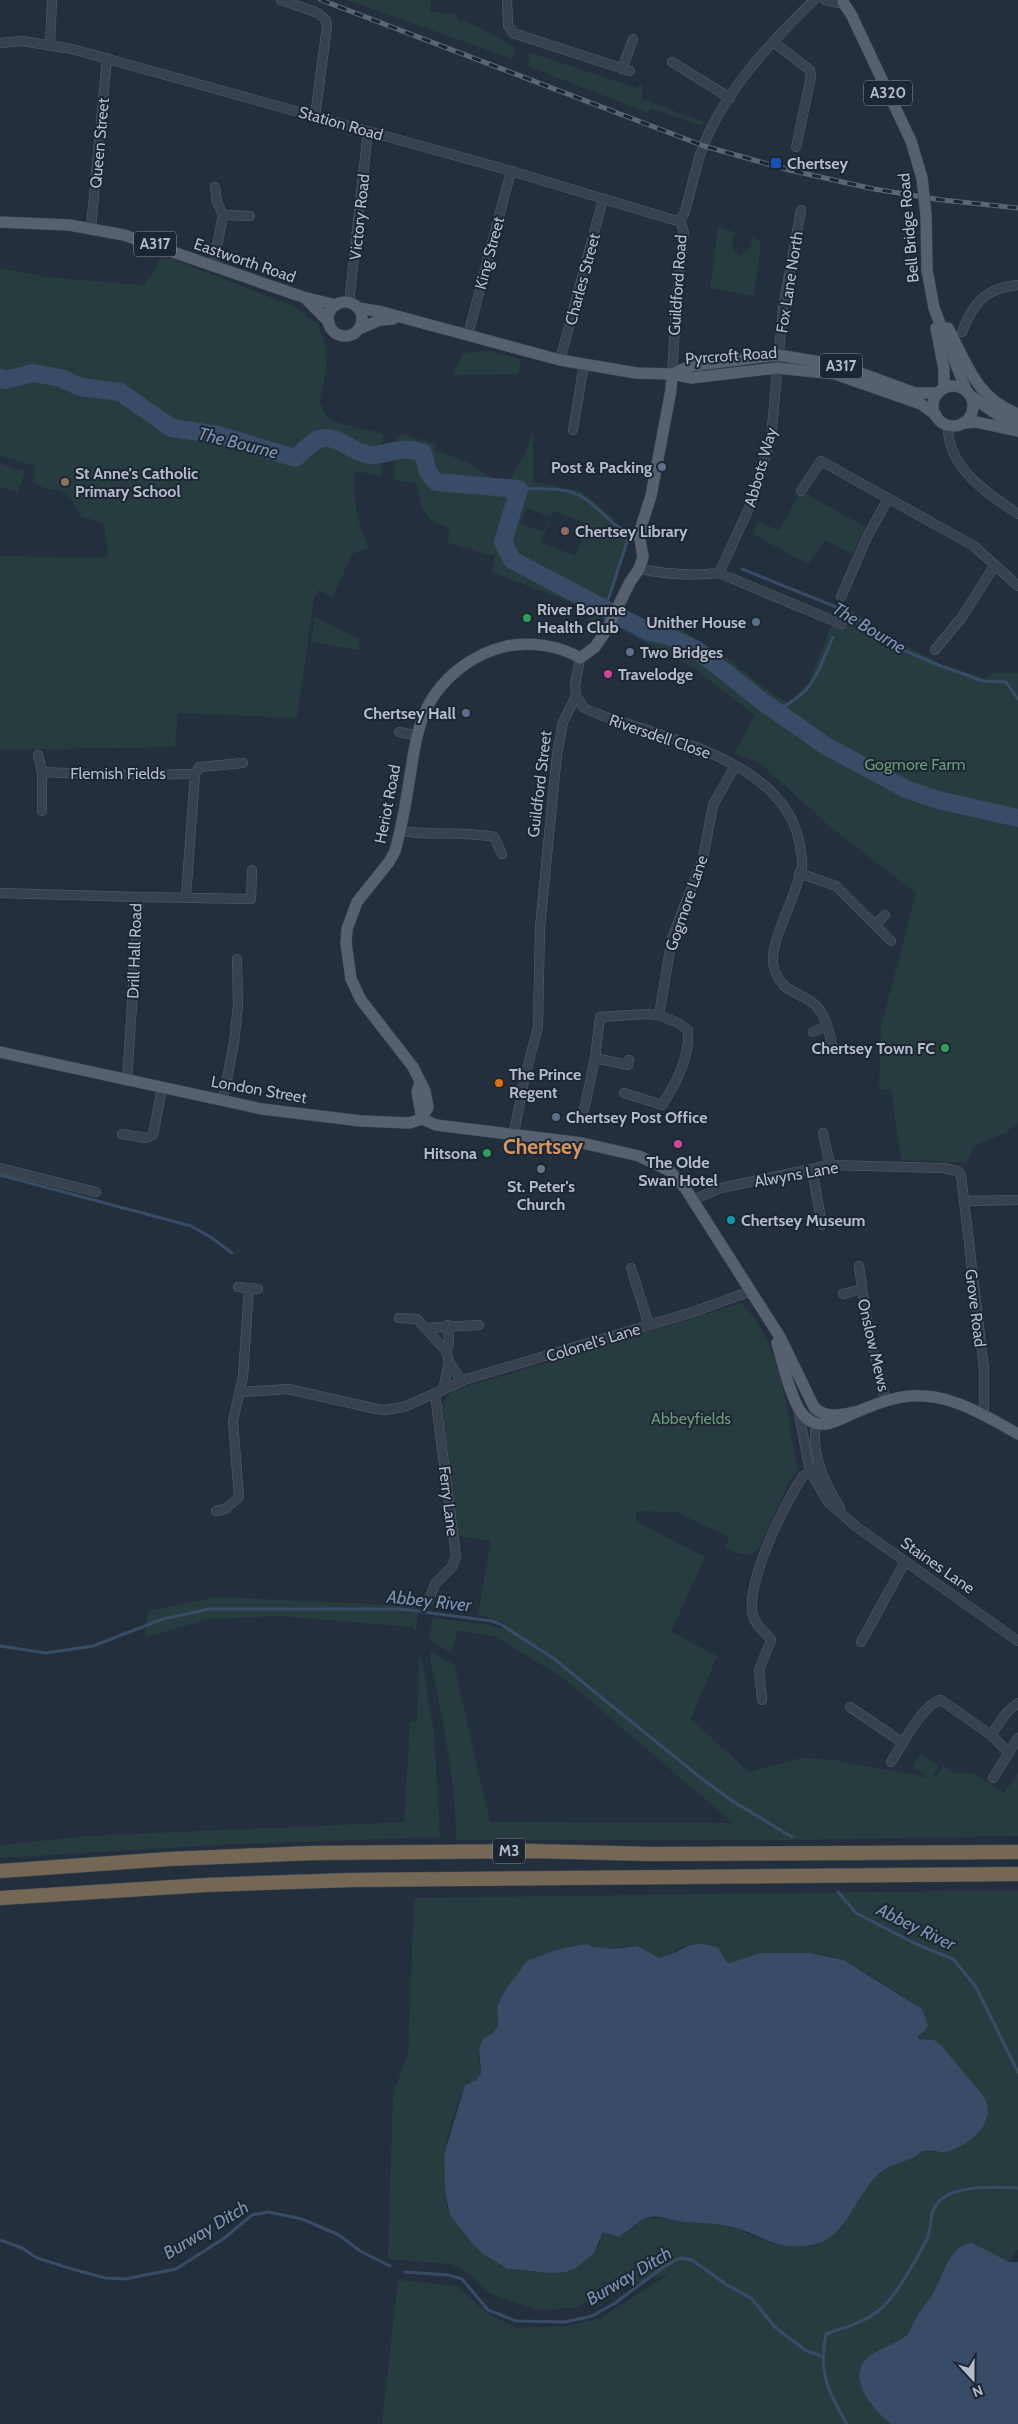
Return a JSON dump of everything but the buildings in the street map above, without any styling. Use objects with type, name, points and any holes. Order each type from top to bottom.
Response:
[{"type":"highway","name":"M3","points":[[0,1871],[169,1859],[313,1853],[522,1850],[651,1854],[1018,1852]]},
{"type":"highway","name":"M3","points":[[0,1898],[206,1885],[351,1880],[1018,1874]]},
{"type":"main road","name":"Bell Bridge Road","points":[[847,4],[911,141],[922,178],[926,215],[927,270],[944,369],[941,391]]},
{"type":"main road","name":"Eastworth Road","points":[[0,222],[91,227],[154,244],[303,297],[336,305]]},
{"type":"main road","name":"Eastworth Road","points":[[303,297],[329,322]]},
{"type":"main road","name":"A317","points":[[336,305],[354,306],[403,318],[560,360],[636,373],[672,374]]},
{"type":"main road","points":[[329,322],[330,312],[336,305]]},
{"type":"main road","points":[[354,306],[362,319],[359,329]]},
{"type":"main road","name":"Bell Bridge Road","points":[[934,308],[968,393]]},
{"type":"main road","name":"A320","points":[[934,308],[949,329],[970,375],[999,405],[1018,414]]},
{"type":"main road","name":"A317","points":[[329,322],[332,330],[342,335],[352,334],[380,320],[403,318]]},
{"type":"main road","name":"Pyrcroft Road","points":[[672,374],[690,366],[778,355],[838,365],[916,393],[941,391]]},
{"type":"main road","name":"Pyrcroft Road","points":[[672,374],[691,378],[777,368],[835,374],[921,404],[936,415]]},
{"type":"main road","points":[[580,658],[596,647],[606,631],[630,582],[639,569],[643,557],[640,539],[641,527],[651,496],[671,390],[672,374]]},
{"type":"main road","points":[[941,391],[955,386],[968,393],[1002,418],[1018,421]]},
{"type":"main road","name":"A320","points":[[936,415],[934,404],[941,391]]},
{"type":"main road","points":[[963,423],[968,419],[973,408],[968,393]]},
{"type":"main road","points":[[936,415],[948,425],[976,422],[1018,431]]},
{"type":"main road","name":"Heriot Road","points":[[422,1119],[417,1092],[420,1084],[413,1067],[361,1000],[352,979],[346,943],[350,916],[357,902],[389,862],[395,851],[416,735],[421,718],[435,693],[448,677],[468,662],[486,652],[514,645],[534,644],[570,652],[580,658]]},
{"type":"main road","name":"London Street","points":[[0,1052],[262,1109],[361,1121],[410,1123],[422,1119],[436,1125],[514,1133],[582,1143],[640,1156],[670,1171],[693,1200],[771,1324]]},
{"type":"main road","name":"Staines Lane","points":[[771,1324],[798,1407]]},
{"type":"main road","name":"Staines Lane","points":[[771,1324],[798,1371],[814,1407]]},
{"type":"main road","points":[[798,1407],[805,1417],[816,1423],[837,1422],[855,1412],[886,1401],[912,1396],[940,1398],[960,1404],[984,1415],[1018,1434]]},
{"type":"main road","points":[[814,1407],[820,1412],[829,1415],[855,1412]]},
{"type":"street","points":[[50,44],[52,0]]},
{"type":"street","points":[[282,0],[318,13],[326,20],[327,27],[315,116]]},
{"type":"street","points":[[507,0],[507,20],[509,30],[513,33],[626,70],[633,39]]},
{"type":"street","name":"Guildford Road","points":[[672,374],[677,287],[684,233],[680,220],[684,214],[700,155],[711,130],[730,98],[773,42],[814,0]]},
{"type":"street","points":[[825,0],[847,4]]},
{"type":"street","name":"Station Road","points":[[0,43],[22,41],[50,44],[107,58],[511,170],[603,199],[674,220],[680,220]]},
{"type":"street","points":[[773,42],[810,70],[811,77],[796,147]]},
{"type":"street","name":"Queen Street","points":[[91,227],[107,58]]},
{"type":"street","points":[[672,62],[730,98]]},
{"type":"street","name":"Victory Road","points":[[354,306],[368,131]]},
{"type":"street","name":"King Street","points":[[468,335],[511,170]]},
{"type":"street","points":[[213,266],[223,215],[217,202],[215,188]]},
{"type":"street","name":"Charles Street","points":[[560,360],[603,199]]},
{"type":"street","name":"Fox Lane North","points":[[778,355],[787,279],[801,210]]},
{"type":"street","points":[[223,215],[250,216]]},
{"type":"street","points":[[962,332],[967,318],[988,293],[1000,287],[1018,285]]},
{"type":"street","name":"Abbots Way","points":[[719,573],[750,506],[771,440],[778,355]]},
{"type":"street","points":[[573,430],[584,364]]},
{"type":"street","points":[[948,425],[950,445],[957,461],[976,482],[1018,514]]},
{"type":"street","points":[[801,491],[821,460],[974,546],[1018,586]]},
{"type":"street","points":[[841,597],[867,537],[888,499]]},
{"type":"street","points":[[935,650],[962,617],[995,565]]},
{"type":"street","points":[[639,569],[702,575],[719,573],[841,624]]},
{"type":"street","name":"Guildford Street","points":[[514,1133],[525,1076],[538,1027],[540,927],[557,754],[563,722],[576,696],[575,685],[580,658]]},
{"type":"street","name":"Riversdell Close","points":[[576,696],[584,708],[689,743],[735,766],[764,786],[781,801],[798,832],[802,865],[773,962],[779,978],[786,988],[814,1004],[821,1012],[833,1048]]},
{"type":"street","points":[[399,732],[416,735]]},
{"type":"street","points":[[38,754],[42,772],[42,811]]},
{"type":"street","points":[[186,897],[195,774],[199,767],[243,763]]},
{"type":"street","name":"Gogmore Lane","points":[[659,1015],[672,938],[703,858],[714,805],[735,766]]},
{"type":"street","name":"Flemish Fields","points":[[42,772],[116,775],[195,774]]},
{"type":"street","points":[[400,831],[478,834],[494,837],[499,844],[502,854]]},
{"type":"street","points":[[139,897],[251,899],[252,870]]},
{"type":"street","points":[[800,872],[836,886],[891,941]]},
{"type":"street","name":"Drill Hall Road","points":[[0,894],[139,897],[127,1081]]},
{"type":"street","points":[[876,924],[885,915]]},
{"type":"street","points":[[224,1100],[238,1006],[238,958]]},
{"type":"street","points":[[584,1110],[595,1058],[600,1017],[659,1015],[686,1027],[689,1042],[678,1075],[662,1106],[624,1092]]},
{"type":"street","points":[[814,1032],[827,1026]]},
{"type":"street","points":[[595,1058],[628,1064],[630,1060]]},
{"type":"street","points":[[122,1134],[146,1138],[153,1135],[162,1088]]},
{"type":"street","points":[[823,1133],[830,1165]]},
{"type":"street","name":"Alwyns Lane","points":[[693,1200],[721,1188],[830,1165],[943,1168],[958,1171],[961,1175]]},
{"type":"street","points":[[0,1168],[96,1192]]},
{"type":"street","points":[[812,1169],[822,1225]]},
{"type":"street","name":"Grove Road","points":[[961,1175],[984,1369],[984,1415]]},
{"type":"street","points":[[964,1202],[1018,1200]]},
{"type":"street","name":"Onslow Mews","points":[[859,1266],[869,1334],[886,1401]]},
{"type":"street","points":[[632,1268],[649,1325]]},
{"type":"street","points":[[216,1510],[225,1509],[239,1498],[233,1422],[241,1392],[253,1289],[238,1287]]},
{"type":"street","name":"Onslow Mews","points":[[843,1294],[862,1289]]},
{"type":"street","name":"Colonel's Lane","points":[[241,1392],[288,1389],[385,1410],[404,1407],[462,1381],[649,1325],[750,1291]]},
{"type":"street","points":[[399,1318],[417,1319],[427,1328],[446,1351],[448,1362],[462,1381]]},
{"type":"street","points":[[427,1328],[448,1325],[479,1325]]},
{"type":"street","points":[[446,1351],[449,1344],[448,1325]]},
{"type":"street","name":"Ferry Lane","points":[[429,1600],[435,1584],[452,1567],[456,1556],[439,1392],[448,1362]]},
{"type":"street","name":"Staines Lane","points":[[798,1407],[810,1471],[828,1502],[842,1512],[858,1528],[1018,1641]]},
{"type":"street","name":"Staines Lane","points":[[814,1407],[816,1423],[815,1444],[820,1467],[842,1512]]},
{"type":"street","points":[[762,1700],[759,1670],[771,1640],[758,1626],[753,1613],[757,1577],[766,1549],[787,1502],[803,1476],[820,1467]]},
{"type":"street","points":[[861,1642],[905,1562]]},
{"type":"street","points":[[891,1762],[925,1710],[934,1701],[941,1700],[991,1735],[1009,1753]]},
{"type":"street","points":[[991,1735],[1007,1712],[1018,1703]]},
{"type":"street","points":[[850,1707],[903,1743]]},
{"type":"street","points":[[994,1778],[1018,1738]]},
{"type":"green space","points":[[347,0],[431,0],[430,12],[456,14],[458,20],[468,22],[515,47],[513,59]]},
{"type":"green space","points":[[529,52],[637,88],[642,83],[642,99],[704,122],[702,126],[651,108],[648,113],[528,66]]},
{"type":"green space","points":[[718,227],[737,233],[732,238],[734,253],[741,256],[751,246],[752,237],[761,242],[754,296],[710,288]]},
{"type":"green space","points":[[162,255],[293,306],[317,323],[324,340],[327,362],[320,402],[326,417],[339,423],[383,434],[381,476],[355,471],[357,510],[361,529],[369,548],[352,554],[333,597],[318,590],[314,598],[297,718],[178,713],[175,747],[0,750],[0,556],[106,558],[108,554],[104,523],[80,516],[72,499],[64,492],[46,489],[33,481],[36,466],[0,456],[0,268],[45,277],[143,285],[152,275]]},
{"type":"green space","points":[[489,351],[520,359],[519,374],[453,375],[463,353]]},
{"type":"green space","points":[[533,430],[533,482],[581,491],[617,521],[607,519],[629,535],[594,633],[585,636],[591,610],[492,572],[494,556],[448,543],[449,528],[434,522],[425,512],[420,500],[417,484],[394,479],[395,440],[401,434],[436,444],[435,450],[465,461],[506,486],[525,454]],"holes":[[[527,508],[550,517],[543,532],[520,523]],[[553,511],[588,524],[576,556],[541,543]]]},
{"type":"green space","points":[[0,464],[25,471],[18,492],[0,487]]},
{"type":"green space","points":[[801,491],[865,527],[852,554],[825,540],[808,564],[753,534],[758,521],[779,531]]},
{"type":"green space","name":"Gogmore Farm","points":[[627,610],[645,621],[673,624],[708,647],[717,650],[771,693],[788,703],[809,683],[830,629],[853,611],[893,639],[941,664],[986,679],[994,673],[1018,673],[1018,1123],[1005,1133],[974,1146],[966,1163],[901,1160],[891,1089],[879,1090],[881,1027],[916,893],[829,826],[760,763],[734,754],[755,715],[695,669],[617,627]]},
{"type":"green space","points":[[315,617],[360,639],[359,650],[311,642]]},
{"type":"green space","name":"Abbeyfields","points":[[741,1303],[753,1316],[763,1333],[778,1370],[798,1472],[790,1480],[759,1548],[751,1554],[742,1554],[725,1547],[729,1537],[676,1512],[636,1511],[637,1522],[705,1557],[671,1632],[717,1656],[691,1719],[749,1772],[801,1758],[834,1760],[929,1778],[913,1766],[921,1754],[939,1766],[932,1778],[937,1775],[943,1765],[954,1773],[973,1773],[1004,1793],[1018,1773],[1018,1836],[790,1840],[456,1840],[451,1771],[430,1658],[431,1652],[454,1665],[490,1822],[733,1823],[566,1680],[496,1637],[458,1630],[451,1653],[429,1640],[433,1618],[490,1625],[501,1629],[505,1623],[478,1614],[491,1541],[458,1536],[442,1403],[453,1391]]},
{"type":"green space","points":[[217,1597],[418,1606],[416,1632],[413,1627],[278,1616],[210,1619],[145,1637],[148,1611]]},
{"type":"green space","points":[[419,1656],[422,1660],[434,1733],[440,1837],[215,1845],[0,1858],[0,1845],[88,1836],[404,1822],[410,1722],[417,1722]]},
{"type":"green space","points":[[1018,1890],[1018,2249],[1009,2262],[993,2255],[950,2258],[934,2293],[915,2319],[909,2333],[902,2337],[861,2385],[870,2404],[892,2424],[382,2424],[398,2280],[457,2286],[488,2314],[517,2328],[565,2326],[601,2318],[669,2274],[614,2288],[574,2308],[536,2310],[491,2294],[468,2273],[451,2264],[388,2259],[393,2093],[408,2055],[414,1898]],"holes":[[[590,1945],[595,1948],[606,1949],[638,1946],[660,1958],[668,1956],[685,1945],[722,1952],[725,1960],[730,1963],[760,1953],[826,1955],[844,1960],[867,1973],[922,2009],[926,2030],[917,2039],[934,2040],[940,2044],[959,2069],[944,2152],[923,2151],[886,2169],[867,2185],[856,2204],[830,2237],[813,2245],[772,2244],[733,2227],[703,2222],[677,2221],[669,2217],[643,2219],[626,2233],[615,2237],[603,2232],[599,2246],[566,2272],[517,2271],[447,2208],[444,2175],[446,2144],[454,2114],[467,2083],[476,2080],[481,2073],[478,2057],[483,2039],[494,2032],[498,2025],[497,2007],[504,1992],[527,1961],[559,1949]]]},
{"type":"water","points":[[587,1944],[593,1947],[614,1949],[637,1946],[660,1958],[693,1945],[708,1945],[718,1948],[727,1962],[730,1963],[760,1953],[809,1953],[844,1960],[922,2009],[928,2025],[926,2030],[918,2036],[918,2039],[934,2040],[940,2044],[985,2098],[988,2108],[984,2125],[971,2139],[954,2149],[946,2152],[923,2151],[912,2158],[889,2167],[878,2175],[869,2186],[845,2222],[835,2233],[824,2241],[811,2245],[787,2246],[725,2225],[654,2217],[641,2220],[618,2237],[603,2232],[594,2253],[576,2268],[566,2272],[553,2273],[508,2269],[483,2254],[450,2215],[445,2191],[444,2155],[465,2085],[476,2080],[481,2073],[479,2049],[483,2039],[494,2032],[498,2025],[497,2007],[504,1992],[527,1961],[559,1949]]},
{"type":"water","points":[[972,2243],[1009,2262],[1018,2262],[1018,2424],[892,2424],[877,2411],[864,2392],[860,2382],[860,2372],[863,2363],[875,2352],[908,2334],[918,2314],[935,2291],[951,2257],[964,2245]]},
{"type":"waterway","name":"The Bourne","points":[[0,378],[5,380],[33,373],[61,378],[80,387],[120,392],[172,428],[219,435],[295,458],[316,440],[326,438],[372,455],[399,450],[414,450],[423,453],[428,472],[436,482],[519,489],[503,542],[512,560],[649,632],[668,636],[697,650],[763,702],[826,746],[906,789],[938,800],[1018,818]]},
{"type":"waterway","name":"The Bourne","points":[[519,489],[553,489],[577,494],[590,502],[617,526],[630,533],[605,609]]},
{"type":"waterway","name":"The Bourne","points":[[742,569],[846,611],[894,646],[938,665],[983,681],[1006,682],[1018,699]]},
{"type":"waterway","name":"The Bourne","points":[[776,711],[799,696],[807,688],[818,672],[833,637]]},
{"type":"waterway","points":[[0,1175],[191,1226],[212,1238],[232,1253]]},
{"type":"waterway","name":"Abbey River","points":[[0,1646],[46,1653],[93,1646],[163,1619],[209,1609],[401,1609],[492,1621],[500,1624],[553,1658],[702,1779],[734,1802],[792,1837]]},
{"type":"waterway","name":"Abbey River","points":[[838,1892],[856,1913],[916,1944],[953,1959],[976,1987],[1018,2072]]},
{"type":"waterway","name":"Abbey River","points":[[847,2424],[826,2381],[823,2360],[826,2334],[866,2319],[878,2311],[891,2298],[912,2267],[927,2239],[933,2211],[946,2196],[961,2190],[992,2187],[1018,2188]]},
{"type":"waterway","name":"Burway Ditch","points":[[0,2240],[22,2248],[37,2258],[69,2268],[105,2278],[125,2279],[176,2269],[223,2239],[252,2215],[269,2212],[302,2219],[339,2235],[360,2251],[390,2266]]},
{"type":"waterway","name":"Burway Ditch","points":[[405,2272],[448,2275],[462,2279],[488,2310],[516,2321],[565,2322],[592,2316],[615,2303],[662,2268],[680,2258],[692,2260],[727,2285],[751,2298],[776,2328],[805,2350],[821,2356]]},
{"type":"railway","points":[[321,0],[704,146],[789,170],[874,189],[942,200],[1018,208]]},
{"type":"place","name":"Chertsey","points":[[776,163]]},
{"type":"place","name":"Post & Packing","points":[[662,467]]},
{"type":"place","name":"St Anne's Catholic Primary School","points":[[65,482]]},
{"type":"place","name":"Chertsey Library","points":[[565,531]]},
{"type":"place","name":"River Bourne Health Club","points":[[527,618]]},
{"type":"place","name":"Unither House","points":[[756,622]]},
{"type":"place","name":"Two Bridges","points":[[630,652]]},
{"type":"place","name":"Travelodge","points":[[608,674]]},
{"type":"place","name":"Chertsey Hall","points":[[466,713]]},
{"type":"place","name":"Chertsey Town FC","points":[[945,1048]]},
{"type":"place","name":"The Prince Regent","points":[[499,1083]]},
{"type":"place","name":"Chertsey Post Office","points":[[556,1117]]},
{"type":"place","name":"The Olde Swan Hotel","points":[[678,1144]]},
{"type":"place","name":"Hitsona","points":[[487,1153]]},
{"type":"place","name":"St. Peter's Church","points":[[541,1169]]},
{"type":"place","name":"Chertsey Museum","points":[[731,1220]]},
{"type":"district","name":"Chertsey","points":[[543,1147]]}]
